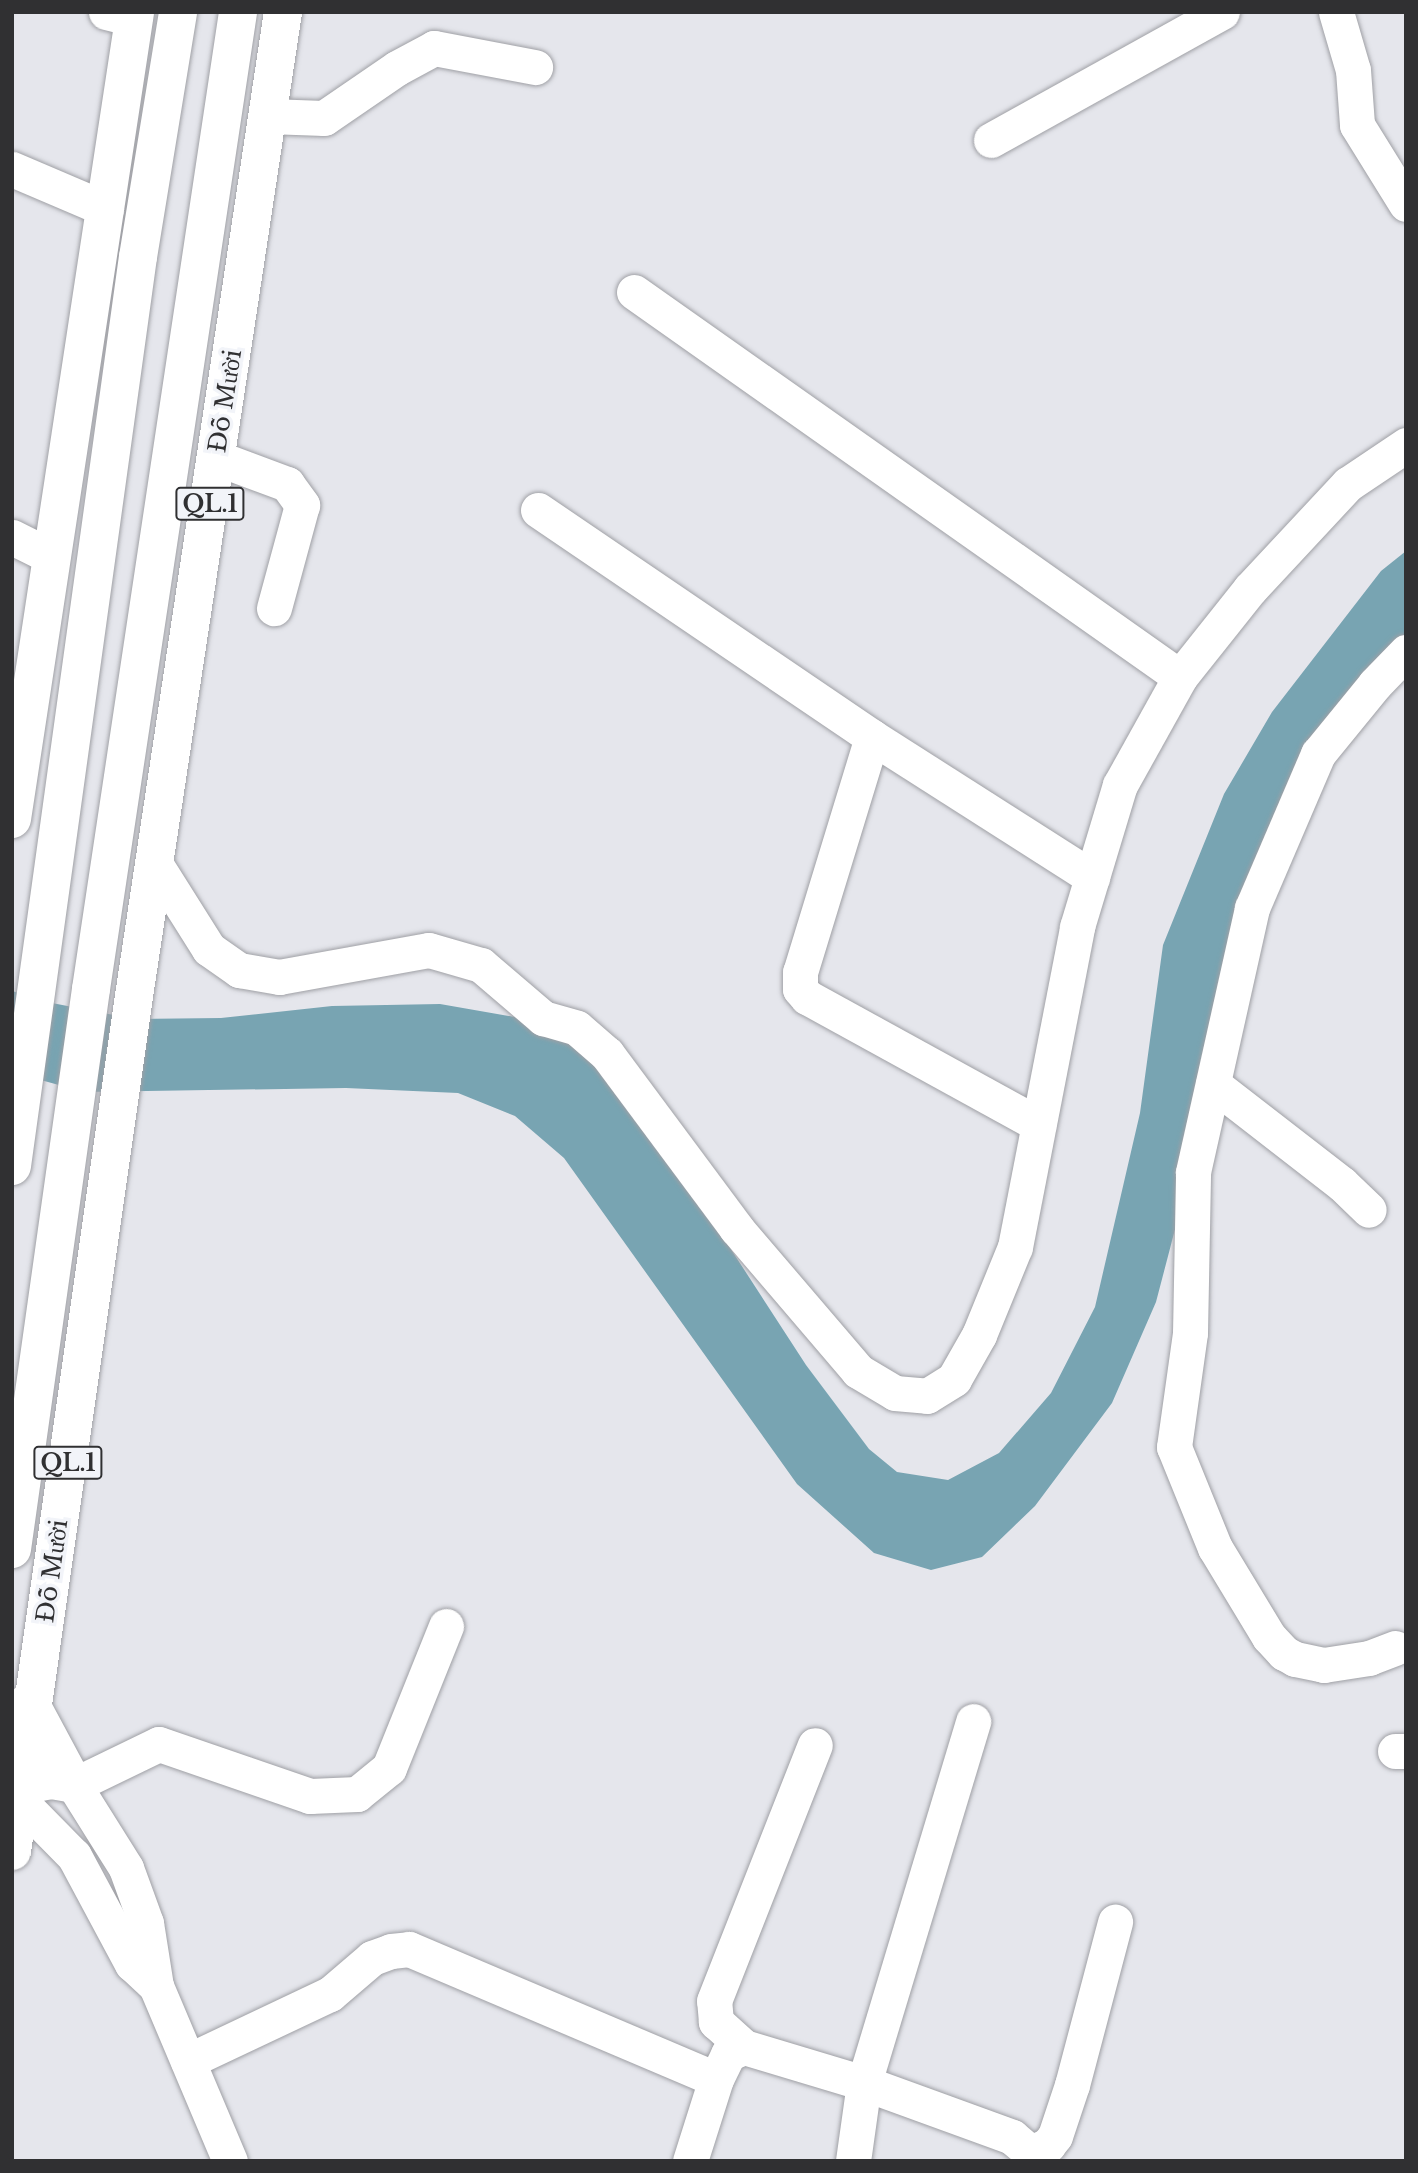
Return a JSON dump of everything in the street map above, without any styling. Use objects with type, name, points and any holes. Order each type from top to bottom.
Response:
[{"type":"highway","name":"Đỗ Mười","points":[[12,1549],[91,989],[238,12]]},
{"type":"highway","name":"Đỗ Mười","points":[[12,1851],[15,1799],[32,1706],[134,996],[156,866],[283,12]]},
{"type":"highway","points":[[12,819],[106,209],[125,15],[177,21],[138,257],[12,1166]]},
{"type":"highway","points":[[12,1673],[74,1785]]},
{"type":"street","points":[[991,140],[1222,12]]},
{"type":"street","points":[[1336,12],[1353,70],[1357,125],[1406,205]]},
{"type":"street","points":[[268,116],[324,118],[397,68],[434,48],[535,67]]},
{"type":"street","points":[[12,169],[106,209]]},
{"type":"street","points":[[634,292],[1180,677]]},
{"type":"street","points":[[156,866],[209,949],[239,970],[279,976],[429,950],[481,964],[543,1018],[577,1028],[607,1054],[736,1228],[859,1371],[895,1393],[928,1396],[954,1380],[979,1335],[1015,1247],[1077,927],[1120,785],[1180,677],[1250,589],[1348,484],[1406,445]]},
{"type":"street","points":[[217,458],[287,484],[302,505],[274,608]]},
{"type":"street","points":[[538,510],[872,737],[1092,877]]},
{"type":"street","points":[[12,537],[52,557]]},
{"type":"street","points":[[1395,1648],[1369,1658],[1324,1665],[1295,1659],[1283,1653],[1269,1637],[1215,1548],[1174,1447],[1190,1333],[1193,1172],[1252,908],[1318,754],[1406,652]]},
{"type":"street","points":[[872,737],[800,972],[800,989],[807,997],[1038,1124]]},
{"type":"street","points":[[1213,1084],[1342,1184],[1369,1210]]},
{"type":"street","points":[[156,1986],[132,1964],[74,1856],[15,1799],[35,1784],[51,1781],[74,1785],[159,1744],[310,1796],[357,1794],[389,1768],[446,1626]]},
{"type":"street","points":[[853,2161],[864,2083],[973,1721]]},
{"type":"street","points":[[815,1745],[714,2001],[716,2022],[744,2047],[864,2083],[1012,2137],[1031,2157],[1048,2145],[1055,2136],[1072,2085],[1115,1922]]},
{"type":"street","points":[[74,1785],[126,1868],[145,1923],[156,1986],[230,2161]]},
{"type":"street","points":[[188,2061],[330,1994],[372,1958],[410,1948],[716,2079]]},
{"type":"street","points":[[691,2161],[716,2079],[728,2054],[744,2047]]},
{"type":"water","points":[[1406,551],[1406,647],[1315,753],[1200,1134],[1156,1302],[1112,1403],[1035,1506],[982,1557],[931,1570],[874,1553],[797,1484],[564,1158],[515,1116],[458,1093],[346,1088],[84,1092],[12,1072],[12,991],[52,1003],[134,1019],[221,1018],[332,1006],[440,1004],[526,1019],[616,1072],[806,1365],[869,1449],[897,1472],[948,1480],[999,1453],[1051,1393],[1095,1307],[1140,1113],[1163,945],[1224,794],[1272,712],[1381,571]]}]
